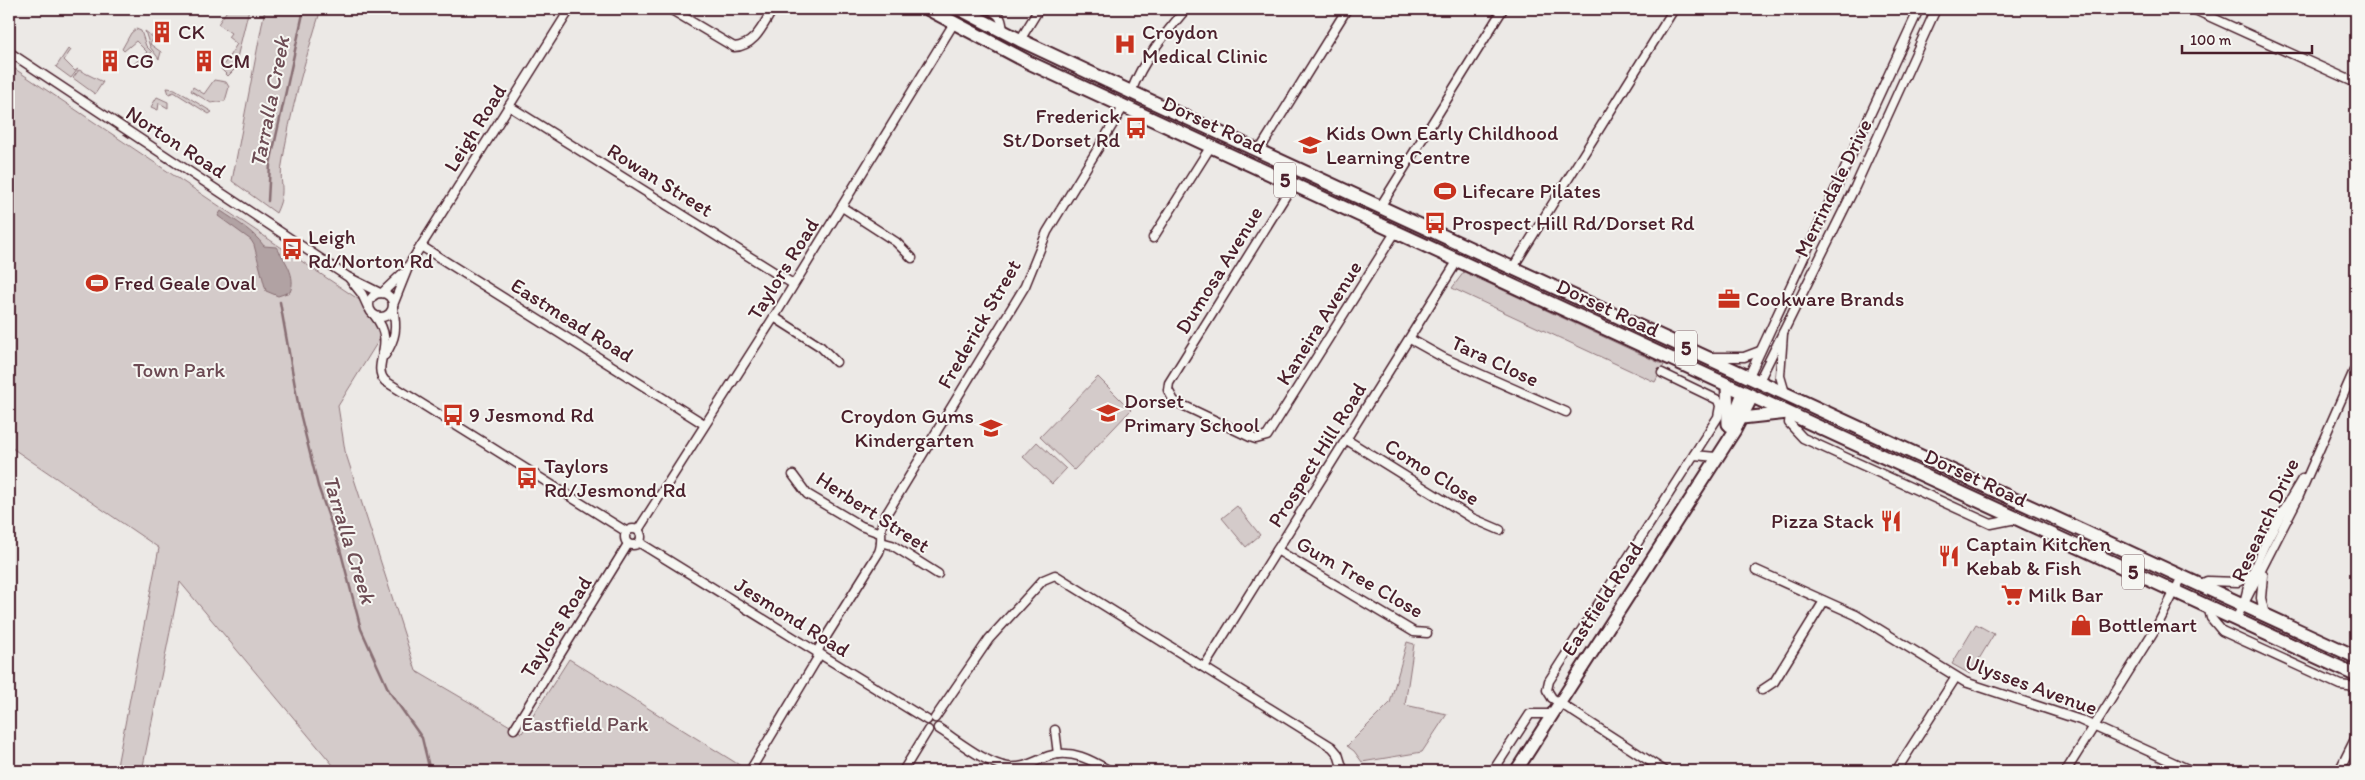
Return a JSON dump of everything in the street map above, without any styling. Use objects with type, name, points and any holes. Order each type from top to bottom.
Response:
[{"type":"main road","name":"Dorset Road","points":[[928,9],[1030,62],[1124,106],[2356,675]]},
{"type":"main road","name":"Dorset Road","points":[[961,9],[1002,32],[1512,269],[1754,378],[2356,657]]},
{"type":"main road","points":[[954,24],[961,9]]},
{"type":"main road","points":[[1124,106],[1131,92]]},
{"type":"main road","points":[[1293,184],[1300,170]]},
{"type":"main road","points":[[1506,283],[1512,269]]},
{"type":"main road","name":"Eastfield Road","points":[[1516,771],[1742,418],[1754,378]]},
{"type":"main road","points":[[1727,433],[1728,386]]},
{"type":"main road","name":"Eastfield Road","points":[[1719,453],[1727,433],[1748,395]]},
{"type":"main road","points":[[1742,418],[1789,413]]},
{"type":"main road","points":[[2035,527],[2042,512]]},
{"type":"street","name":"Leigh Road","points":[[381,293],[394,284],[410,265],[570,9]]},
{"type":"street","points":[[670,9],[734,47],[742,46],[753,40],[773,9]]},
{"type":"street","points":[[989,9],[998,14],[1002,19],[1002,32]]},
{"type":"street","points":[[1020,40],[1039,9]]},
{"type":"street","points":[[1131,92],[1138,72],[1186,9]]},
{"type":"street","points":[[1259,151],[1347,9]]},
{"type":"street","points":[[1380,207],[1503,9]]},
{"type":"street","points":[[1512,269],[1674,9]]},
{"type":"street","name":"Merrindale Drive","points":[[1754,378],[1760,351],[1919,9]]},
{"type":"street","name":"Merrindale Drive","points":[[1754,378],[1784,328],[1842,213],[1936,9]]},
{"type":"street","points":[[2193,9],[2356,83]]},
{"type":"street","name":"Taylors Road","points":[[638,530],[774,317],[954,24]]},
{"type":"street","name":"Norton Road","points":[[9,52],[348,277],[381,293]]},
{"type":"street","name":"Rowan Street","points":[[509,106],[793,284]]},
{"type":"street","name":"Frederick Street","points":[[880,533],[884,518],[1025,286],[1047,232],[1124,106]]},
{"type":"street","points":[[1869,119],[1883,125]]},
{"type":"street","points":[[1153,238],[1212,146]]},
{"type":"street","name":"Dumosa Avenue","points":[[1271,433],[1261,438],[1256,438],[1174,401],[1168,390],[1174,374],[1293,184]]},
{"type":"street","points":[[842,207],[896,242],[912,258]]},
{"type":"street","points":[[1828,207],[1842,213]]},
{"type":"street","name":"Kaneira Avenue","points":[[1271,433],[1396,232]]},
{"type":"street","name":"Eastmead Road","points":[[422,246],[704,424]]},
{"type":"street","name":"Prospect Hill Road","points":[[1204,667],[1458,260]]},
{"type":"street","name":"Leigh Road","points":[[393,306],[410,265]]},
{"type":"street","name":"Norton Road","points":[[348,277],[362,294],[369,308]]},
{"type":"street","points":[[382,361],[394,340],[396,332],[391,298],[381,293],[372,296],[369,308],[384,330],[386,338],[380,368],[382,377],[627,532]]},
{"type":"street","points":[[375,316],[386,317],[393,306]]},
{"type":"street","points":[[774,317],[821,346],[836,362]]},
{"type":"street","points":[[1784,328],[1780,376],[1785,393]]},
{"type":"street","name":"Tara Close","points":[[1410,339],[1444,358],[1566,412]]},
{"type":"street","points":[[1706,357],[1744,357],[1760,351]]},
{"type":"street","name":"Research Drive","points":[[2236,619],[2266,564],[2298,498],[2356,366]]},
{"type":"street","points":[[1662,373],[1718,400],[1720,406],[1718,417],[1549,681],[1548,693],[1559,703],[1664,771]]},
{"type":"street","name":"Como Close","points":[[1347,440],[1472,518],[1500,530]]},
{"type":"street","name":"Research Drive","points":[[2243,606],[2251,575],[2271,533],[2318,450]]},
{"type":"street","points":[[1694,455],[1719,453]]},
{"type":"street","name":"Herbert Street","points":[[793,475],[808,494],[861,526],[880,533],[881,542],[892,546],[938,574]]},
{"type":"street","points":[[631,529],[638,530],[642,536],[640,542],[636,545],[628,544],[625,537],[627,532],[631,529]]},
{"type":"street","name":"Jesmond Road","points":[[640,542],[818,653],[931,719]]},
{"type":"street","points":[[751,769],[818,659],[819,648],[879,552],[881,542]]},
{"type":"street","name":"Taylors Road","points":[[514,729],[628,544]]},
{"type":"street","name":"Gum Tree Close","points":[[1277,550],[1414,632],[1427,633]]},
{"type":"street","points":[[2265,616],[2261,587],[2266,564]]},
{"type":"street","name":"Ulysses Avenue","points":[[1756,570],[1871,623],[1956,677],[2094,726],[2192,771]]},
{"type":"street","points":[[928,730],[925,727],[989,638],[1038,585],[1052,575],[1059,576],[1332,747],[1338,754],[1344,770]]},
{"type":"street","points":[[2199,585],[2207,581],[2238,582],[2251,575]]},
{"type":"street","points":[[2066,771],[2157,626],[2182,577]]},
{"type":"street","points":[[1762,690],[1774,682],[1824,601]]},
{"type":"street","points":[[2208,606],[2212,618],[2222,631],[2340,684],[2356,687]]},
{"type":"street","points":[[1896,771],[1956,677]]},
{"type":"street","points":[[1493,771],[1530,714],[1552,714]]},
{"type":"street","points":[[931,719],[939,722],[938,728]]},
{"type":"street","points":[[928,730],[934,731],[938,728]]},
{"type":"street","points":[[938,728],[1001,766],[1021,767],[1058,754],[1071,754],[1090,759],[1110,771]]},
{"type":"street","points":[[903,771],[928,730]]},
{"type":"street","points":[[1055,730],[1058,754]]},
{"type":"street","points":[[2339,771],[2356,737]]},
{"type":"green space","points":[[228,9],[249,9],[234,70],[228,76],[221,69],[237,44],[228,37],[231,33],[218,24]]},
{"type":"green space","points":[[265,9],[321,9],[289,125],[281,172],[282,193],[276,213],[232,181]]},
{"type":"green space","points":[[136,29],[141,31],[146,46],[152,52],[135,66],[134,64],[147,52],[136,41],[124,51],[122,49],[131,33]]},
{"type":"green space","points":[[145,31],[154,38],[150,44],[161,52],[159,59],[150,47]]},
{"type":"green space","points":[[68,49],[71,50],[64,60],[75,71],[78,69],[71,78],[56,67]]},
{"type":"green space","name":"Town Park","points":[[9,65],[361,301],[382,335],[338,406],[345,451],[416,671],[522,733],[569,659],[749,771],[338,771],[180,582],[142,771],[116,771],[159,548],[9,446]]},
{"type":"green space","points":[[79,70],[103,82],[95,94],[73,78]]},
{"type":"green space","points":[[214,80],[226,82],[229,87],[225,101],[211,103],[191,91],[193,87],[204,94]]},
{"type":"green space","points":[[167,88],[175,89],[212,112],[209,114],[174,92],[169,94]]},
{"type":"green space","points":[[157,97],[168,102],[168,108],[159,103],[158,110],[151,107]]},
{"type":"green space","points":[[1464,272],[1664,365],[1655,382],[1452,288]]},
{"type":"green space","points":[[1098,377],[1131,410],[1074,470],[1040,437]]},
{"type":"green space","points":[[1037,442],[1066,469],[1052,484],[1023,457]]},
{"type":"green space","points":[[1237,506],[1260,535],[1246,547],[1222,518]]},
{"type":"green space","points":[[1976,624],[1994,634],[1970,674],[1952,664]]},
{"type":"green space","points":[[1407,642],[1414,644],[1405,705],[1447,714],[1422,752],[1362,762],[1354,751],[1347,746],[1390,703]]},
{"type":"shaded area","points":[[221,211],[250,231],[264,246],[276,247],[291,275],[292,286],[290,292],[278,296],[266,291],[254,245],[251,240],[218,216]]},
{"type":"waterway","name":"Tarralla Creek","points":[[268,201],[270,164],[304,9]]},
{"type":"waterway","name":"Tarralla Creek","points":[[280,302],[299,409],[318,486],[340,549],[361,629],[389,691],[422,738],[430,771]]},
{"type":"place","name":"CK","points":[[162,32]]},
{"type":"place","name":"Croydon Medical Clinic","points":[[1125,44]]},
{"type":"place","name":"CG","points":[[110,61]]},
{"type":"place","name":"CM","points":[[204,61]]},
{"type":"place","name":"Frederick St/Dorset Rd","points":[[1136,128]]},
{"type":"place","name":"Kids Own Early Childhood Learning Centre","points":[[1310,145]]},
{"type":"place","name":"Lifecare Pilates","points":[[1445,191]]},
{"type":"place","name":"Prospect Hill Rd/Dorset Rd","points":[[1435,223]]},
{"type":"place","name":"Leigh Rd/Norton Rd","points":[[292,249]]},
{"type":"place","name":"Fred Geale Oval","points":[[97,283]]},
{"type":"place","name":"Cookware Brands","points":[[1729,299]]},
{"type":"place","name":"Dorset Primary School","points":[[1108,413]]},
{"type":"place","name":"9 Jesmond Rd","points":[[453,415]]},
{"type":"place","name":"Croydon Gums Kindergarten","points":[[991,428]]},
{"type":"place","name":"Taylors Rd/Jesmond Rd","points":[[527,478]]},
{"type":"place","name":"Pizza Stack","points":[[1891,521]]},
{"type":"place","name":"Captain Kitchen Kebab & Fish","points":[[1949,556]]},
{"type":"place","name":"Milk Bar","points":[[2012,595]]},
{"type":"place","name":"Bottlemart","points":[[2081,625]]},
{"type":"park label","name":"Eastfield Park","points":[[585,724]]}]
